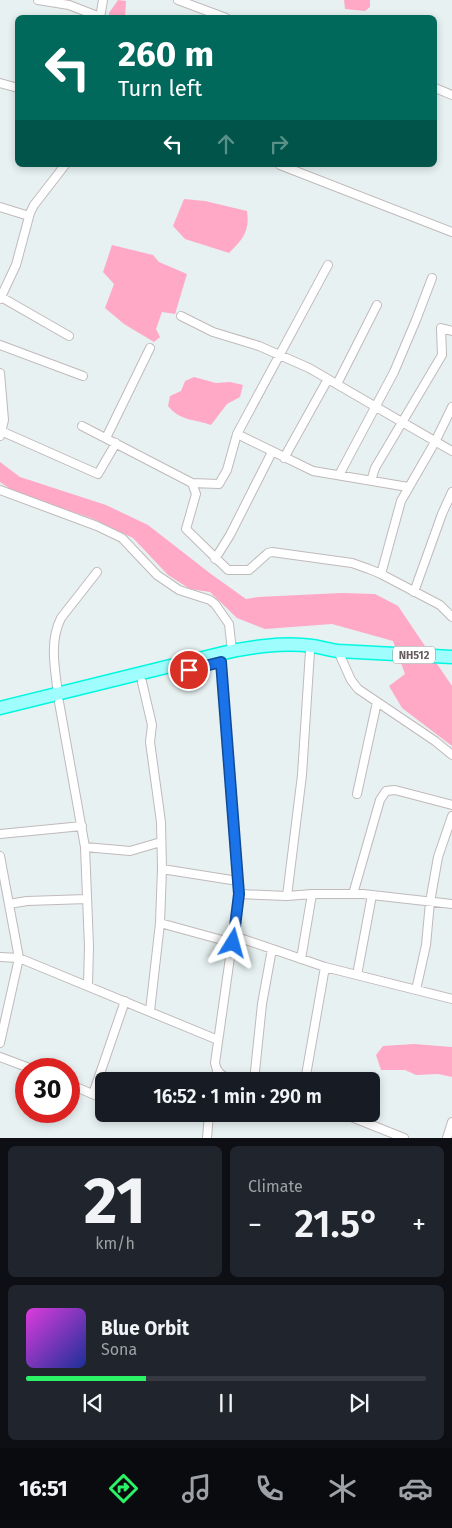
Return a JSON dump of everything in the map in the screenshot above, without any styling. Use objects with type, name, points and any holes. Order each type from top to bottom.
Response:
[{"type":"highway","name":"NH512","points":[[0,716],[58,698],[232,651],[276,646],[310,645],[315,650]]},
{"type":"highway","name":"NH512","points":[[0,708],[142,682],[253,655],[315,650],[452,657]]},
{"type":"street","points":[[38,0],[68,5],[95,15]]},
{"type":"street","points":[[100,15],[102,0]]},
{"type":"street","points":[[178,0],[218,15]]},
{"type":"street","points":[[0,83],[15,87]]},
{"type":"street","points":[[437,89],[452,95]]},
{"type":"street","points":[[63,167],[34,205],[29,216],[16,265],[0,298],[69,336]]},
{"type":"street","points":[[285,167],[452,232]]},
{"type":"street","points":[[0,207],[29,216]]},
{"type":"street","points":[[82,426],[192,483],[219,484],[227,470],[237,434],[328,265]]},
{"type":"street","points":[[339,475],[394,372],[432,278]]},
{"type":"street","points":[[337,384],[377,305]]},
{"type":"street","points":[[181,316],[213,332],[259,346],[309,368],[452,451]]},
{"type":"street","points":[[371,481],[375,468],[442,355],[441,328],[452,331]]},
{"type":"street","points":[[0,345],[83,376]]},
{"type":"street","points":[[106,438],[150,348]]},
{"type":"street","points":[[0,373],[4,420],[0,433],[98,474],[116,443]]},
{"type":"street","points":[[284,458],[328,380]]},
{"type":"street","points":[[381,574],[401,501],[435,442],[452,407]]},
{"type":"street","points":[[237,434],[313,471],[408,487]]},
{"type":"street","points":[[215,559],[230,535],[272,452]]},
{"type":"street","points":[[192,483],[196,494],[186,529],[228,570],[245,571],[254,567],[272,552],[352,563],[381,574],[440,605],[452,617]]},
{"type":"street","points":[[0,490],[97,526],[122,538],[151,570],[163,579],[179,590],[210,600],[215,604],[229,624],[232,651]]},
{"type":"street","points":[[414,592],[442,514],[452,492]]},
{"type":"street","points":[[88,985],[89,946],[85,848],[58,698],[54,654],[57,625],[97,572]]},
{"type":"street","points":[[287,896],[315,650]]},
{"type":"street","points":[[338,651],[351,680],[358,689],[435,741],[452,755]]},
{"type":"street","points":[[217,1071],[215,1063],[234,940],[239,894],[221,662]]},
{"type":"street","points":[[142,682],[152,725],[150,742],[161,822],[160,923],[150,1011]]},
{"type":"street","points":[[358,794],[377,702]]},
{"type":"street","points":[[353,894],[380,800],[386,791],[395,790],[452,806]]},
{"type":"street","points":[[416,990],[426,945],[430,902],[438,857],[451,819]]},
{"type":"street","points":[[0,834],[82,826]]},
{"type":"street","points":[[85,848],[130,851],[161,842]]},
{"type":"street","points":[[0,856],[2,884],[9,904],[19,958],[0,1043]]},
{"type":"street","points":[[162,869],[238,881]]},
{"type":"street","points":[[239,894],[287,896],[353,894],[452,904]]},
{"type":"street","points":[[301,959],[312,894]]},
{"type":"street","points":[[357,975],[372,895]]},
{"type":"street","points":[[9,904],[27,900],[87,899]]},
{"type":"street","points":[[160,923],[272,949],[325,967],[452,999]]},
{"type":"street","points":[[255,1072],[262,1004],[272,949]]},
{"type":"street","points":[[0,957],[19,958],[218,1040]]},
{"type":"street","points":[[307,1072],[325,967]]},
{"type":"street","points":[[80,1089],[93,1094],[125,1001]]},
{"type":"street","points":[[0,1057],[15,1063]]},
{"type":"street","points":[[207,1138],[208,1122]]},
{"type":"street","points":[[364,1122],[404,1138]]},
{"type":"street","points":[[447,1138],[452,1122]]},
{"type":"shaded area","points":[[118,0],[126,1],[125,15],[109,15]]},
{"type":"shaded area","points":[[344,0],[370,0],[370,7],[365,11],[345,9]]},
{"type":"shaded area","points":[[184,199],[205,201],[247,211],[248,218],[244,234],[229,253],[185,239],[173,226]]},
{"type":"shaded area","points":[[112,245],[153,255],[159,262],[187,274],[175,314],[162,312],[156,329],[160,337],[154,342],[124,324],[105,308],[114,284],[103,272]]},
{"type":"shaded area","points":[[194,377],[216,383],[230,382],[243,385],[240,397],[227,404],[211,425],[182,417],[168,406],[170,396],[181,391],[185,381]]},
{"type":"shaded area","points":[[0,462],[20,477],[106,505],[148,525],[246,599],[341,593],[375,594],[398,606],[452,686],[452,746],[402,708],[389,686],[405,674],[393,641],[332,624],[265,629],[237,618],[210,592],[190,589],[168,575],[133,538],[91,518],[16,493],[0,482]]},
{"type":"shaded area","points":[[414,1044],[452,1047],[452,1077],[438,1074],[416,1075],[405,1070],[381,1070],[376,1055],[383,1046]]},
{"type":"route","points":[[189,670],[221,662],[239,894],[233,943]]}]
